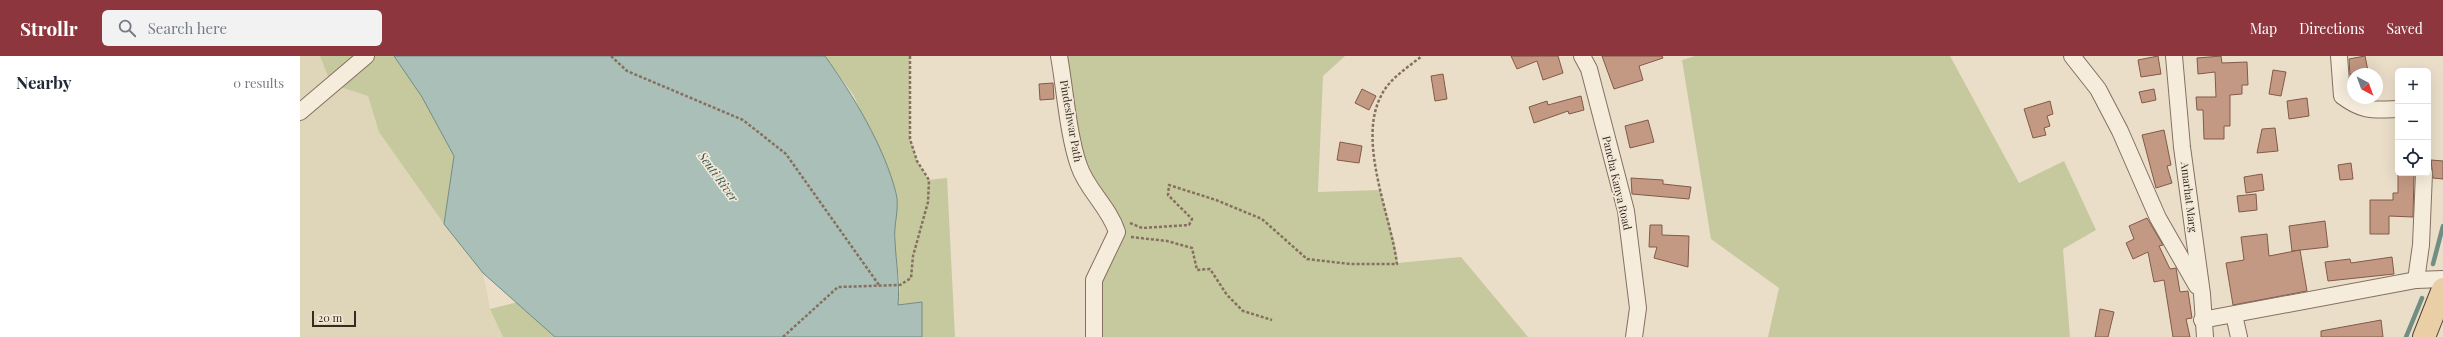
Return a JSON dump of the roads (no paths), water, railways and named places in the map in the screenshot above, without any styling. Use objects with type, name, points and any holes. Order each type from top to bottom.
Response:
[{"type":"main road","points":[[2424,337],[2443,289]]},
{"type":"street","points":[[300,112],[366,56]]},
{"type":"street","name":"Pindeshwar Path","points":[[1059,56],[1079,166],[1115,225],[1094,280],[1094,337]]},
{"type":"street","name":"Pancha Kanya Road","points":[[1582,56],[1591,76],[1626,211],[1638,308],[1634,337]]},
{"type":"street","points":[[2072,56],[2098,89],[2120,131],[2158,218],[2202,294]]},
{"type":"street","name":"Amarhat Marg","points":[[2174,56],[2182,147],[2202,294],[2202,320],[2205,337]]},
{"type":"street","points":[[2339,56],[2342,96],[2356,107],[2369,110],[2395,109]]},
{"type":"street","points":[[2416,280],[2421,245],[2424,176]]},
{"type":"street","points":[[2202,320],[2416,280],[2443,279]]},
{"type":"street","points":[[2234,315],[2239,337]]},
{"type":"water","name":"Seuti River","points":[[394,56],[825,56],[857,104],[876,139],[891,175],[897,199],[895,235],[898,305],[922,302],[922,337],[555,337],[483,273],[444,224],[454,156],[422,97]]},
{"type":"waterway","points":[[2433,264],[2443,226]]},
{"type":"waterway","points":[[2406,337],[2422,298]]}]
